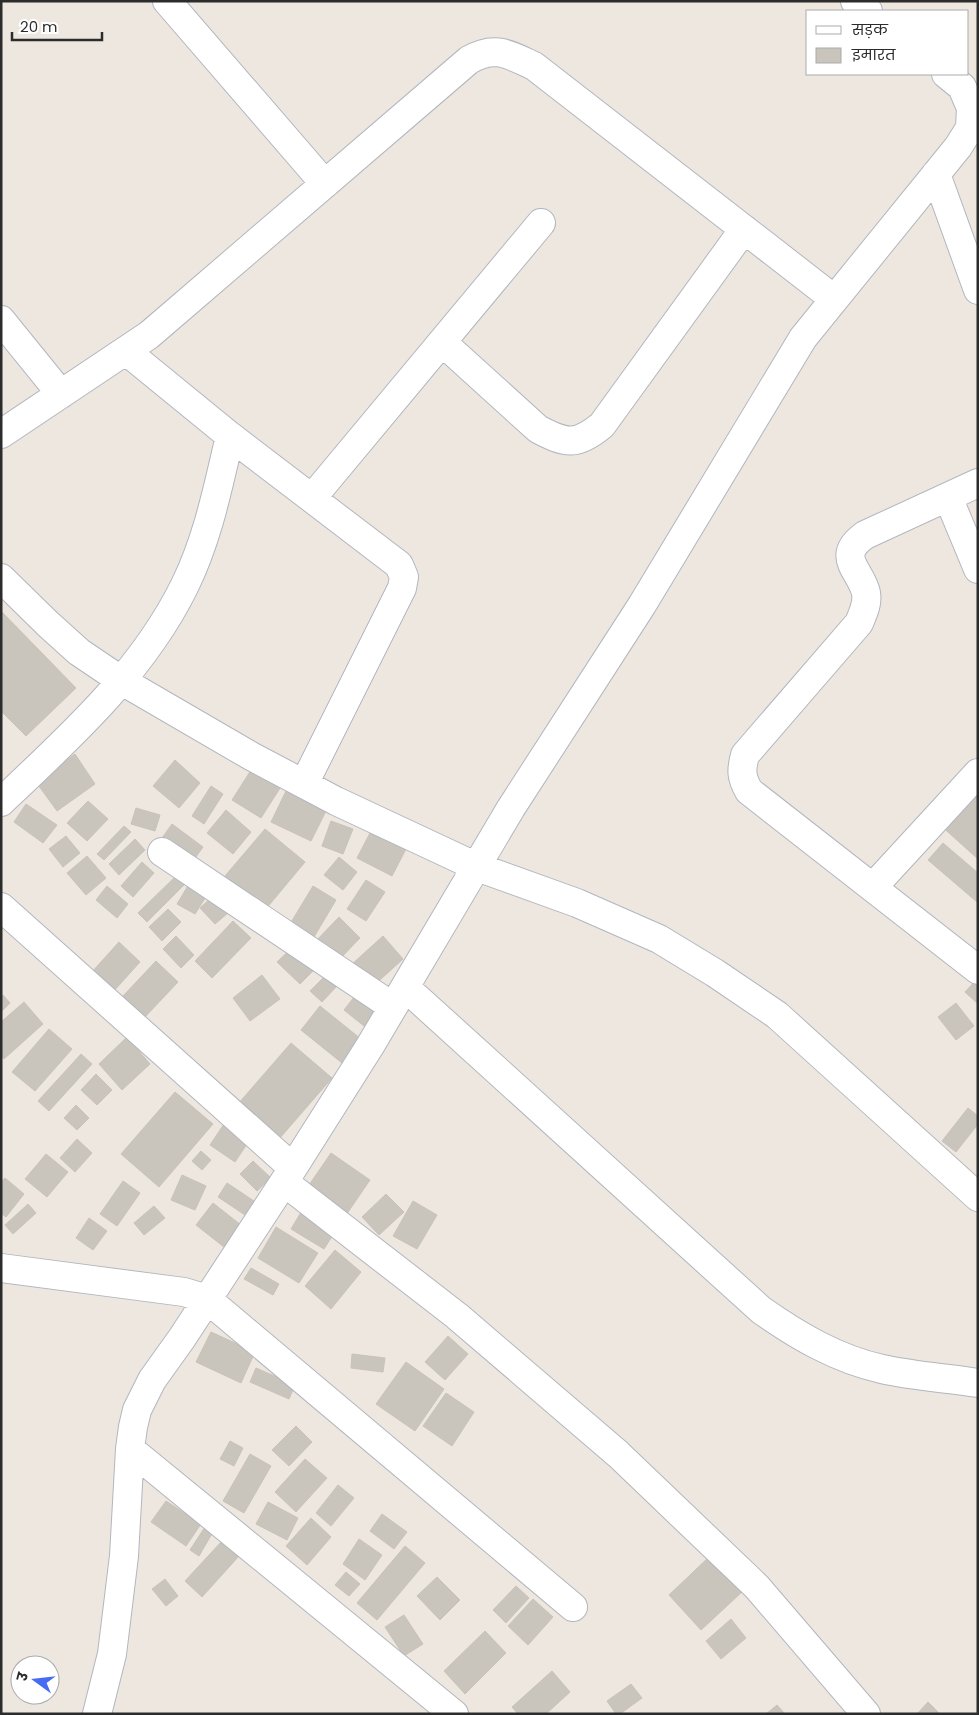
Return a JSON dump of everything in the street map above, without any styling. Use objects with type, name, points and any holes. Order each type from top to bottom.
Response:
[{"type":"street","points":[[166,1],[326,184]]},
{"type":"street","points":[[855,1],[867,10]]},
{"type":"street","points":[[1,434],[149,335],[469,60],[482,53],[494,52],[513,56],[534,66],[834,299]]},
{"type":"street","points":[[97,1714],[112,1654],[124,1556],[130,1449],[137,1410],[142,1396],[288,1175],[478,867],[511,808],[647,596],[803,338],[958,147],[970,128],[972,108],[962,87],[947,75]]},
{"type":"street","points":[[936,174],[970,238],[978,290]]},
{"type":"street","points":[[312,498],[541,223]]},
{"type":"street","points":[[442,342],[538,429],[551,436],[566,440],[579,440],[602,425],[744,229]]},
{"type":"street","points":[[1,320],[61,394]]},
{"type":"street","points":[[126,351],[230,436],[400,565],[404,576],[402,588],[304,784]]},
{"type":"street","points":[[1,802],[64,743],[122,682],[156,634],[185,585],[209,524],[230,436]]},
{"type":"street","points":[[978,483],[856,542],[851,558],[854,570],[866,592],[866,608],[858,623],[745,755],[742,767],[743,780],[748,791],[978,970]]},
{"type":"street","points":[[948,497],[978,570]]},
{"type":"street","points":[[1,578],[79,652],[122,682],[251,756],[336,801],[478,867],[577,903],[651,936],[715,973],[777,1015],[978,1197]]},
{"type":"street","points":[[873,887],[978,773]]},
{"type":"street","points":[[162,852],[399,997],[760,1310],[798,1335],[838,1355],[882,1369],[978,1383]]},
{"type":"street","points":[[1,907],[288,1175],[618,1454],[757,1587],[866,1714]]},
{"type":"street","points":[[1,1268],[184,1292],[207,1299],[573,1607]]},
{"type":"street","points":[[130,1449],[454,1714]]},
{"type":"building","points":[[1,611],[76,688],[26,736],[1,711]]},
{"type":"building","points":[[75,754],[95,784],[57,811],[36,782]]},
{"type":"building","points":[[175,760],[200,783],[179,808],[153,786]]},
{"type":"building","points":[[253,767],[282,785],[261,818],[232,800]]},
{"type":"building","points":[[211,786],[223,794],[204,824],[192,816]]},
{"type":"building","points":[[287,789],[327,809],[311,841],[271,822]]},
{"type":"building","points":[[969,790],[978,798],[978,859],[939,824]]},
{"type":"building","points":[[88,801],[108,819],[87,841],[67,823]]},
{"type":"building","points":[[26,804],[57,825],[43,843],[14,822]]},
{"type":"building","points":[[136,808],[160,815],[155,831],[131,824]]},
{"type":"building","points":[[226,810],[251,832],[233,854],[207,833]]},
{"type":"building","points":[[331,821],[353,829],[343,854],[322,846]]},
{"type":"building","points":[[172,824],[203,847],[193,861],[162,838]]},
{"type":"building","points":[[124,826],[131,832],[104,860],[97,854]]},
{"type":"building","points":[[265,829],[305,862],[265,910],[225,876]]},
{"type":"building","points":[[371,831],[406,849],[392,876],[357,858]]},
{"type":"building","points":[[66,836],[80,853],[63,867],[49,849]]},
{"type":"building","points":[[135,839],[145,850],[119,875],[109,864]]},
{"type":"building","points":[[943,843],[978,873],[977,902],[928,860]]},
{"type":"building","points":[[87,856],[106,878],[86,895],[67,873]]},
{"type":"building","points":[[339,857],[357,872],[343,890],[324,875]]},
{"type":"building","points":[[142,862],[154,873],[133,897],[121,886]]},
{"type":"building","points":[[177,875],[186,883],[147,922],[138,913]]},
{"type":"building","points":[[366,880],[385,892],[366,921],[347,909]]},
{"type":"building","points":[[189,884],[207,895],[195,914],[177,904]]},
{"type":"building","points":[[107,886],[128,904],[117,918],[96,900]]},
{"type":"building","points":[[313,886],[336,900],[311,942],[287,929]]},
{"type":"building","points":[[213,896],[228,913],[215,924],[200,908]]},
{"type":"building","points":[[168,909],[181,922],[162,941],[149,927]]},
{"type":"building","points":[[339,917],[360,938],[335,964],[314,943]]},
{"type":"building","points":[[233,921],[251,938],[212,978],[195,961]]},
{"type":"building","points":[[176,936],[194,955],[181,968],[163,949]]},
{"type":"building","points":[[383,936],[403,959],[371,988],[351,965]]},
{"type":"building","points":[[119,942],[140,962],[112,993],[91,973]]},
{"type":"building","points":[[295,945],[317,967],[300,984],[277,962]]},
{"type":"building","points":[[156,961],[178,982],[145,1017],[123,996]]},
{"type":"building","points":[[262,975],[280,999],[250,1021],[233,998]]},
{"type":"building","points":[[325,976],[336,987],[322,1002],[310,991]]},
{"type":"building","points":[[976,980],[978,982],[978,1004],[965,992]]},
{"type":"building","points":[[358,992],[378,1008],[364,1026],[344,1010]]},
{"type":"building","points":[[3,995],[10,1003],[1,1012],[1,997]]},
{"type":"building","points":[[24,1002],[43,1024],[4,1059],[1,1056],[1,1022]]},
{"type":"building","points":[[956,1003],[974,1026],[956,1040],[938,1017]]},
{"type":"building","points":[[320,1006],[361,1039],[342,1063],[301,1030]]},
{"type":"building","points":[[49,1029],[72,1049],[35,1091],[12,1072]]},
{"type":"building","points":[[127,1037],[150,1064],[122,1090],[99,1064]]},
{"type":"building","points":[[291,1043],[332,1078],[279,1139],[238,1104]]},
{"type":"building","points":[[81,1054],[92,1064],[49,1111],[38,1101]]},
{"type":"building","points":[[96,1074],[112,1090],[97,1105],[81,1090]]},
{"type":"building","points":[[175,1092],[213,1124],[159,1187],[121,1154]]},
{"type":"building","points":[[76,1105],[89,1118],[77,1130],[64,1118]]},
{"type":"building","points":[[968,1108],[978,1116],[978,1124],[956,1152],[942,1141]]},
{"type":"building","points":[[224,1124],[249,1141],[235,1162],[210,1145]]},
{"type":"building","points":[[77,1139],[92,1153],[75,1172],[60,1158]]},
{"type":"building","points":[[201,1151],[211,1160],[202,1170],[192,1161]]},
{"type":"building","points":[[331,1153],[370,1180],[346,1215],[307,1188]]},
{"type":"building","points":[[46,1154],[68,1172],[47,1197],[25,1179]]},
{"type":"building","points":[[253,1161],[271,1178],[257,1191],[240,1174]]},
{"type":"building","points":[[182,1175],[206,1186],[195,1210],[171,1200]]},
{"type":"building","points":[[5,1178],[24,1194],[6,1217],[1,1213],[1,1182]]},
{"type":"building","points":[[123,1181],[140,1193],[117,1226],[100,1214]]},
{"type":"building","points":[[227,1183],[254,1201],[245,1215],[218,1197]]},
{"type":"building","points":[[386,1194],[404,1212],[379,1235],[362,1217]]},
{"type":"building","points":[[413,1201],[437,1215],[417,1249],[393,1236]]},
{"type":"building","points":[[213,1203],[241,1225],[224,1247],[196,1225]]},
{"type":"building","points":[[28,1204],[36,1213],[13,1234],[5,1225]]},
{"type":"building","points":[[154,1206],[165,1218],[144,1235],[134,1223]]},
{"type":"building","points":[[303,1209],[336,1230],[324,1249],[291,1229]]},
{"type":"building","points":[[89,1218],[107,1231],[93,1250],[76,1238]]},
{"type":"building","points":[[276,1227],[318,1253],[299,1283],[258,1258]]},
{"type":"building","points":[[335,1250],[361,1272],[331,1309],[305,1286]]},
{"type":"building","points":[[251,1268],[279,1284],[273,1295],[244,1279]]},
{"type":"building","points":[[211,1332],[255,1352],[241,1383],[196,1362]]},
{"type":"building","points":[[448,1336],[468,1354],[445,1380],[425,1362]]},
{"type":"building","points":[[352,1354],[385,1358],[383,1372],[351,1368]]},
{"type":"building","points":[[406,1362],[444,1389],[415,1431],[376,1404]]},
{"type":"building","points":[[256,1368],[295,1385],[289,1399],[250,1382]]},
{"type":"building","points":[[446,1393],[474,1412],[452,1446],[423,1426]]},
{"type":"building","points":[[296,1426],[312,1442],[289,1466],[272,1450]]},
{"type":"building","points":[[230,1441],[243,1448],[234,1466],[220,1459]]},
{"type":"building","points":[[250,1454],[271,1466],[244,1513],[223,1501]]},
{"type":"building","points":[[305,1459],[327,1478],[296,1512],[275,1492]]},
{"type":"building","points":[[338,1485],[354,1498],[331,1526],[316,1513]]},
{"type":"building","points":[[166,1501],[201,1524],[186,1546],[151,1522]]},
{"type":"building","points":[[268,1502],[298,1518],[287,1540],[256,1524]]},
{"type":"building","points":[[382,1514],[407,1532],[394,1549],[370,1531]]},
{"type":"building","points":[[311,1518],[331,1537],[307,1565],[286,1546]]},
{"type":"building","points":[[205,1527],[213,1532],[199,1556],[190,1550]]},
{"type":"building","points":[[359,1539],[382,1555],[365,1580],[343,1564]]},
{"type":"building","points":[[222,1541],[239,1556],[202,1597],[185,1581]]},
{"type":"building","points":[[405,1546],[425,1563],[377,1620],[357,1603]]},
{"type":"building","points":[[710,1556],[743,1591],[701,1630],[669,1595]]},
{"type":"building","points":[[346,1572],[360,1584],[349,1596],[335,1585]]},
{"type":"building","points":[[437,1577],[460,1600],[440,1620],[417,1596]]},
{"type":"building","points":[[165,1579],[178,1596],[166,1606],[152,1589]]},
{"type":"building","points":[[516,1586],[529,1598],[506,1623],[493,1610]]},
{"type":"building","points":[[533,1599],[553,1617],[528,1645],[508,1626]]},
{"type":"building","points":[[404,1615],[423,1644],[404,1656],[385,1627]]},
{"type":"building","points":[[731,1619],[746,1638],[721,1659],[706,1641]]},
{"type":"building","points":[[485,1631],[506,1653],[465,1694],[444,1671]]},
{"type":"building","points":[[552,1671],[570,1692],[546,1714],[518,1714],[512,1707]]},
{"type":"building","points":[[631,1684],[642,1698],[620,1714],[616,1714],[607,1701]]},
{"type":"building","points":[[928,1702],[940,1714],[917,1714]]},
{"type":"building","points":[[777,1705],[785,1714],[766,1714]]}]
